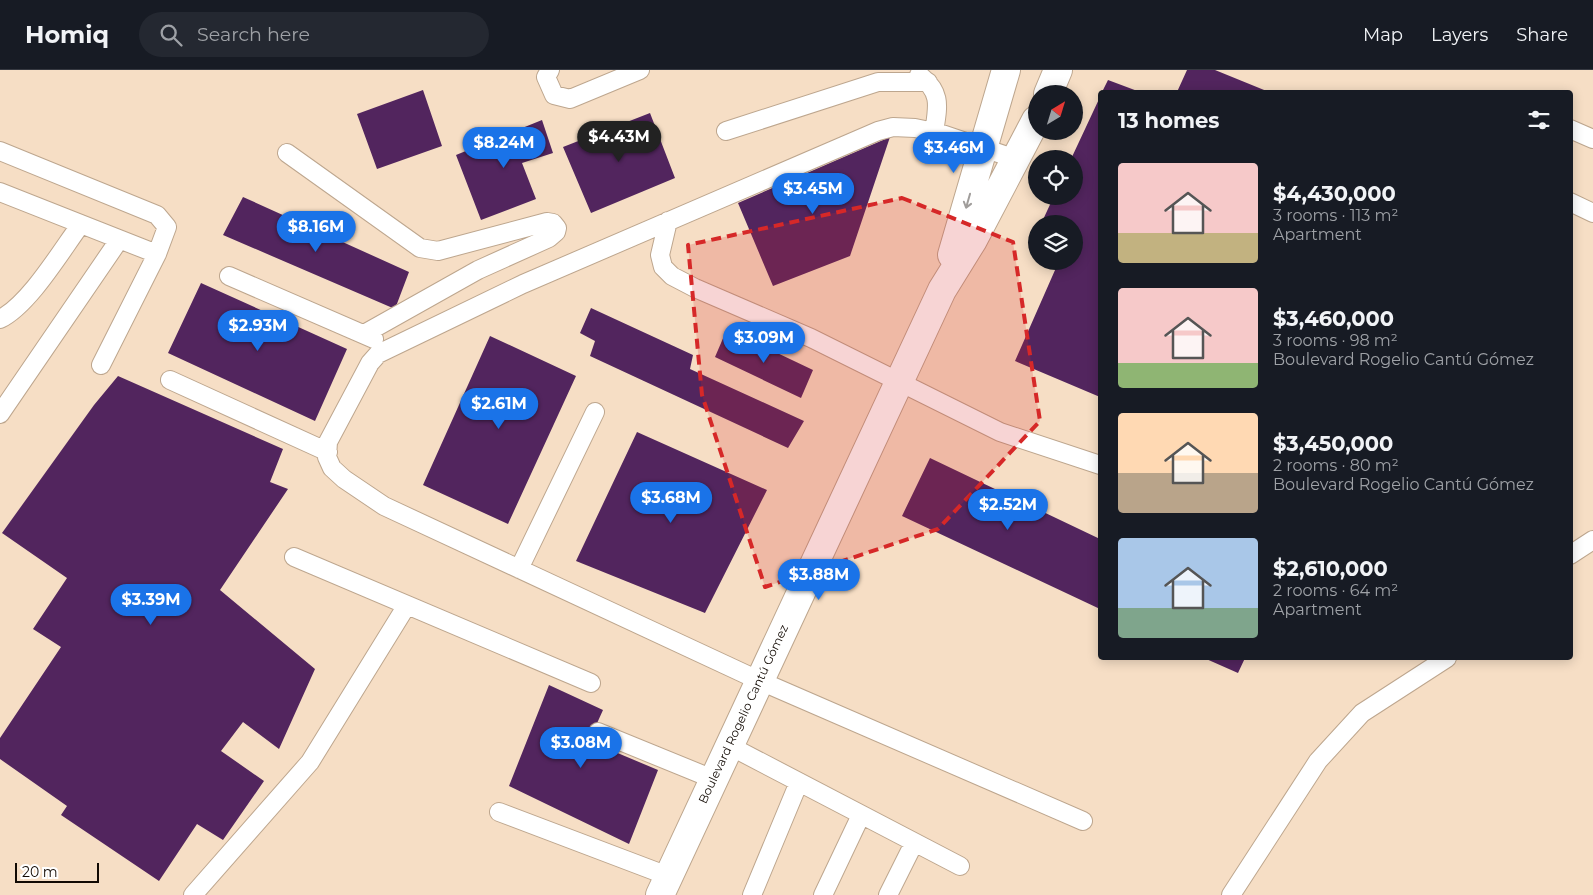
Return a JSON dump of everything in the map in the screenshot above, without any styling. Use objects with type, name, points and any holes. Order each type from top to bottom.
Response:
[{"type":"street","name":"Boulevard Rogelio Cantú Gómez","points":[[942,290],[1006,70]]},
{"type":"street","points":[[1052,85],[1058,70]]},
{"type":"street","name":"Boulevard Rogelio Cantú Gómez","points":[[664,886],[758,680],[942,290],[973,240],[1028,136]]},
{"type":"lane","points":[[550,70],[546,77],[554,95],[570,99],[640,70]]},
{"type":"lane","points":[[912,70],[928,82],[935,91],[938,107],[934,132]]},
{"type":"lane","points":[[726,131],[878,82],[928,82]]},
{"type":"lane","points":[[1016,159],[934,132],[915,128],[893,127],[878,131],[845,147],[668,220],[523,284],[378,354],[370,363],[328,442],[328,452],[332,468],[356,489],[384,506],[758,680],[1083,820]]},
{"type":"lane","points":[[1573,130],[1593,139]]},
{"type":"lane","points":[[0,151],[157,215],[167,227],[157,254],[101,365]]},
{"type":"lane","points":[[287,153],[420,248],[438,251],[547,222],[553,223],[557,228],[550,238],[478,270],[364,334]]},
{"type":"lane","points":[[0,192],[157,254]]},
{"type":"lane","points":[[1573,203],[1593,213]]},
{"type":"lane","points":[[668,220],[660,255],[663,266],[672,276],[900,380],[952,410],[1000,432],[1098,464]]},
{"type":"lane","points":[[0,319],[9,315],[43,277],[81,224]]},
{"type":"lane","points":[[0,414],[119,240]]},
{"type":"lane","points":[[229,276],[390,347]]},
{"type":"lane","points":[[170,380],[328,452]]},
{"type":"lane","points":[[519,569],[596,412]]},
{"type":"lane","points":[[1573,553],[1593,540]]},
{"type":"lane","points":[[294,557],[591,683]]},
{"type":"lane","points":[[193,895],[310,762],[407,605]]},
{"type":"lane","points":[[1231,895],[1318,761],[1362,713],[1444,660]]},
{"type":"lane","points":[[598,732],[713,779]]},
{"type":"lane","points":[[728,745],[960,866]]},
{"type":"lane","points":[[752,895],[799,782]]},
{"type":"lane","points":[[499,812],[664,886]]},
{"type":"lane","points":[[823,895],[861,815]]},
{"type":"lane","points":[[888,895],[914,843]]},
{"type":"highlighted area","points":[[902,198],[1013,242],[1040,421],[938,529],[765,587],[702,395],[688,245]]},
{"type":"building","points":[[1187,70],[1215,70],[1264,90],[1178,90]]},
{"type":"building","points":[[1108,80],[1135,90],[1103,90]]},
{"type":"building","points":[[423,90],[442,146],[377,169],[357,114]]},
{"type":"building","points":[[1098,101],[1098,396],[1015,361],[1055,270],[1083,270],[1083,215],[1045,215],[1050,205],[1083,205],[1083,150],[1075,150],[1080,140],[1083,140],[1083,133]]},
{"type":"building","points":[[650,113],[675,178],[591,213],[563,147]]},
{"type":"building","points":[[542,120],[553,153],[522,163],[536,199],[481,220],[456,155]]},
{"type":"building","points":[[890,137],[850,256],[773,286],[738,203]]},
{"type":"building","points":[[243,197],[409,272],[395,309],[223,235]]},
{"type":"building","points":[[201,283],[347,349],[315,421],[168,353]]},
{"type":"building","points":[[591,308],[693,355],[690,369],[804,421],[788,448],[590,356],[595,341],[580,333]]},
{"type":"building","points":[[727,329],[813,370],[801,398],[715,357]]},
{"type":"building","points":[[490,336],[576,376],[508,524],[423,485]]},
{"type":"building","points":[[118,376],[283,449],[270,482],[288,489],[220,590],[315,669],[279,749],[243,722],[221,751],[264,781],[223,840],[197,824],[159,881],[61,815],[67,806],[0,759],[0,738],[61,647],[33,629],[67,578],[2,533],[94,405]]},
{"type":"building","points":[[637,432],[767,490],[705,613],[576,561]]},
{"type":"building","points":[[930,458],[1098,538],[1098,608],[902,516]]},
{"type":"building","points":[[1209,660],[1244,660],[1238,673]]},
{"type":"building","points":[[549,685],[603,710],[589,741],[658,770],[629,844],[509,786]]}]
